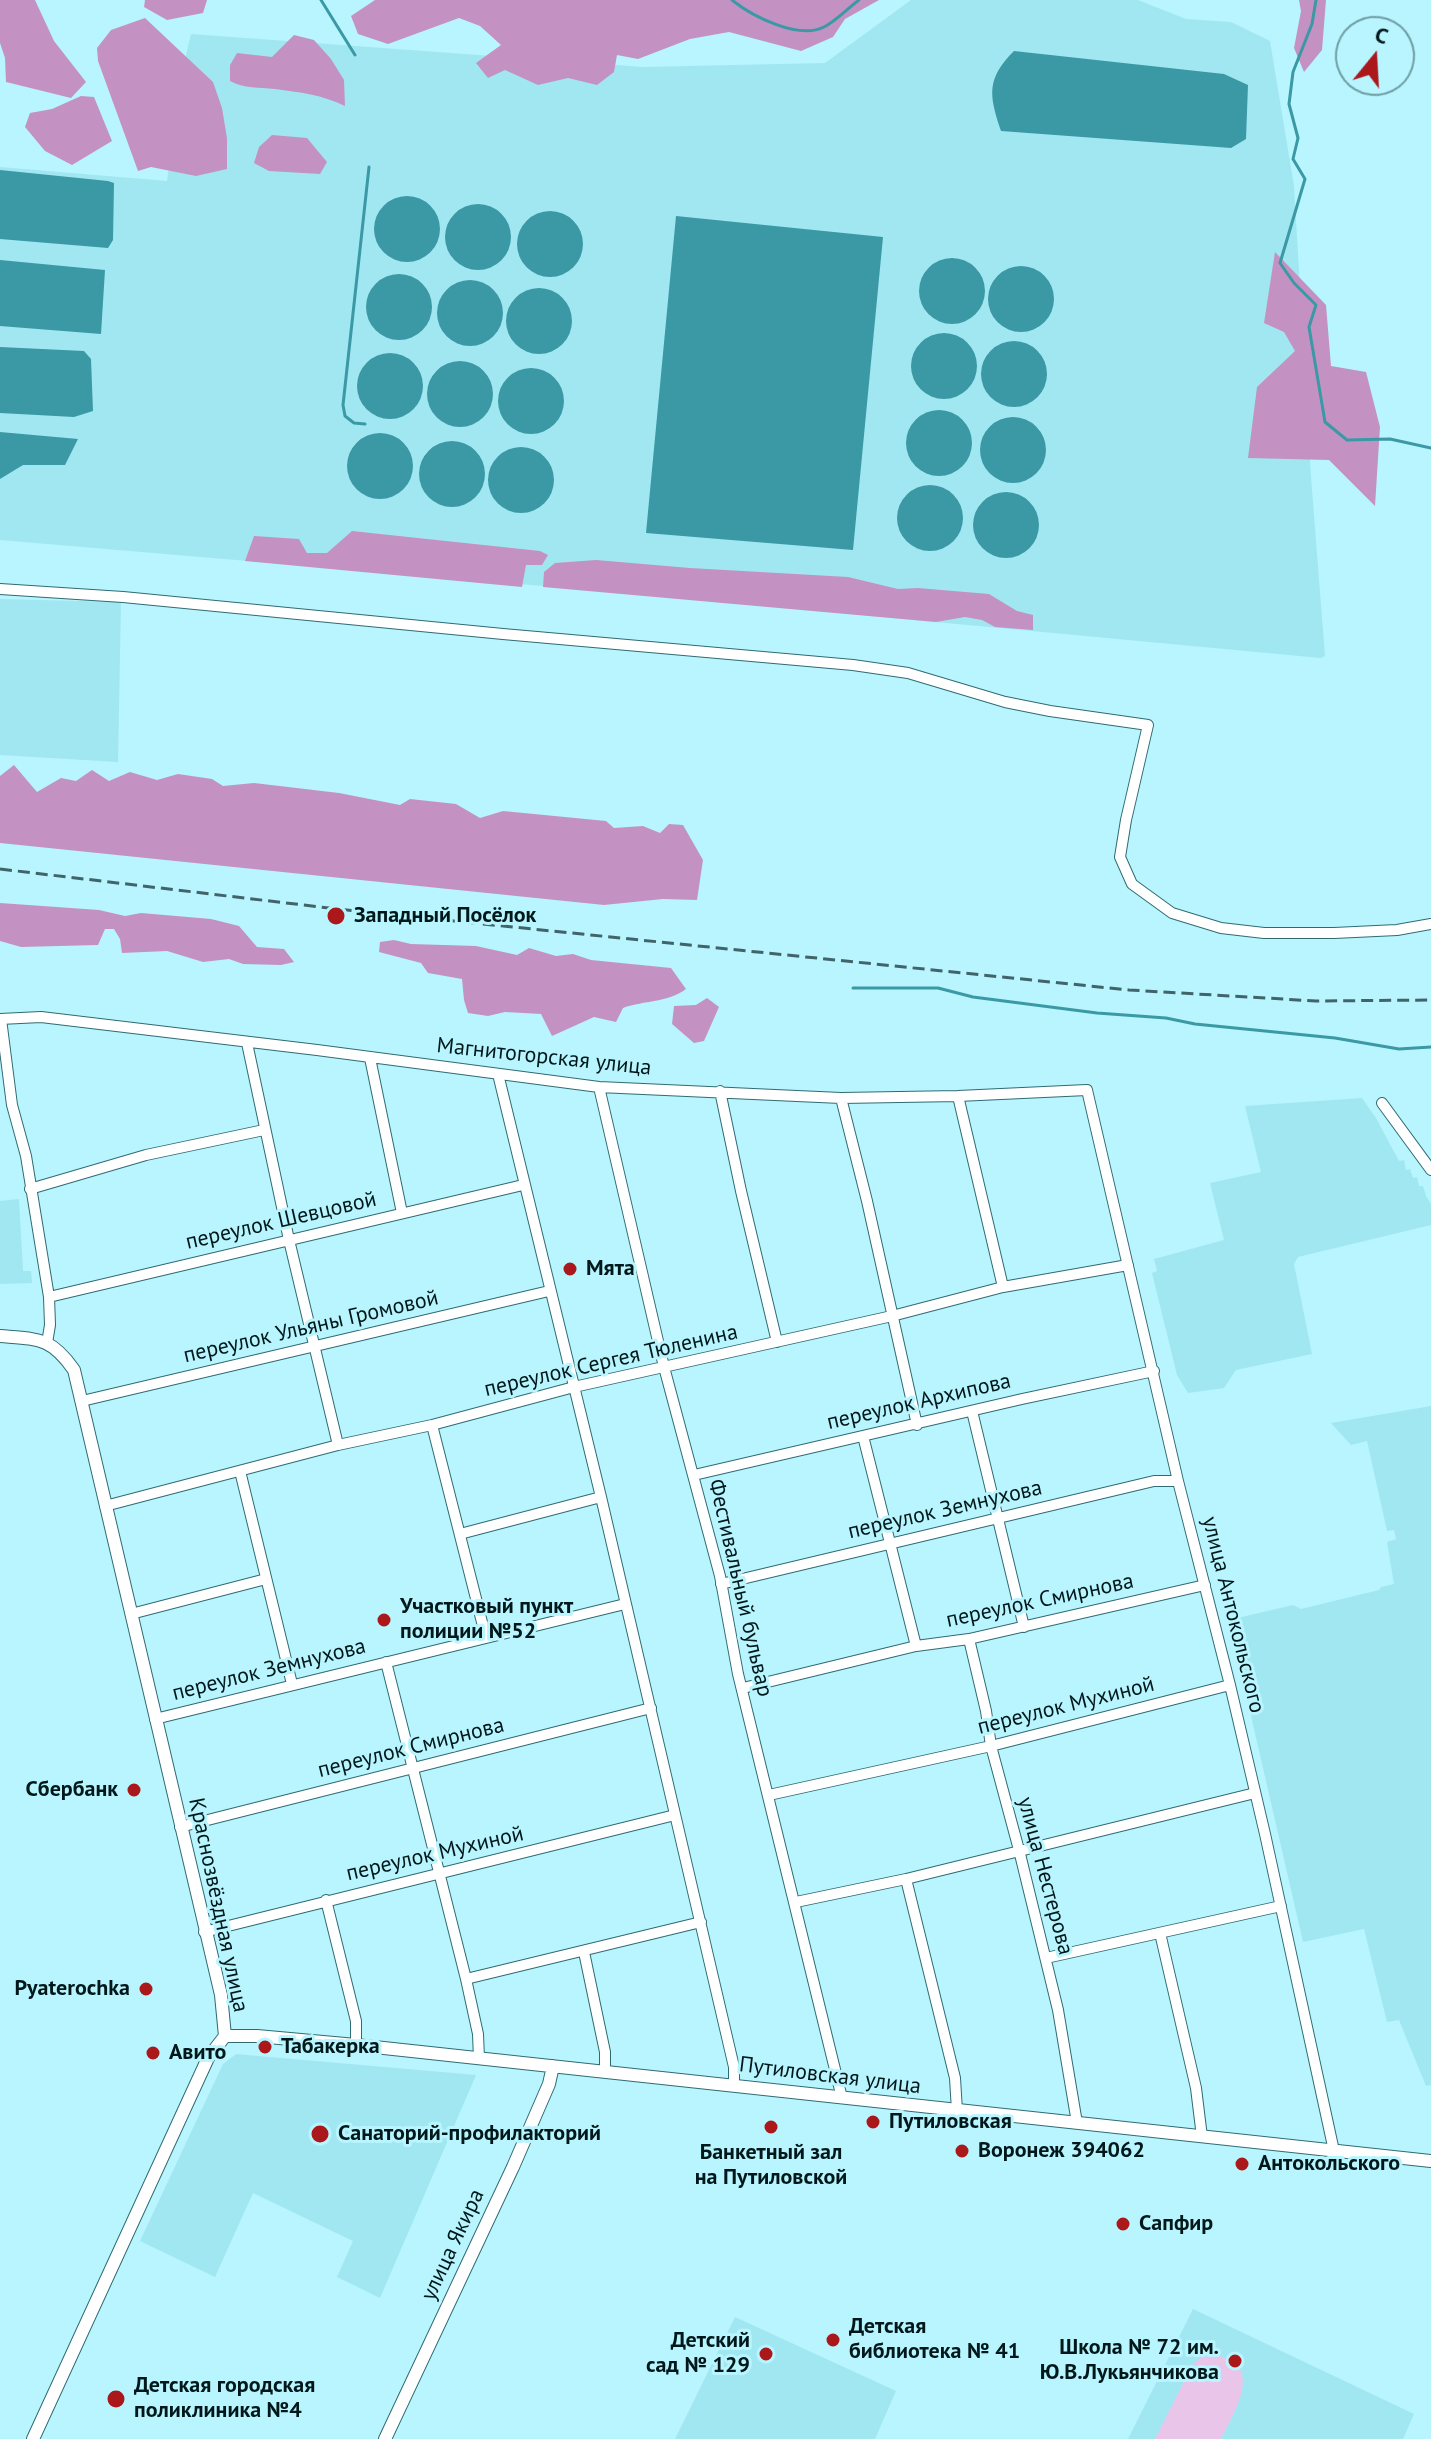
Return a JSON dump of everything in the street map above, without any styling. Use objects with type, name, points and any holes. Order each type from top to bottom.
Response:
[{"type":"street","points":[[0,589],[123,597],[853,665],[908,673],[1005,702],[1148,725],[1120,857],[1132,884],[1172,913],[1221,928],[1264,933],[1397,930],[1431,924]]},
{"type":"street","name":"Магнитогорская улица","points":[[0,1019],[41,1017],[599,1087],[841,1098],[1087,1090]]},
{"type":"street","points":[[0,1019],[12,1105],[26,1156],[49,1297],[50,1325],[47,1343],[37,1338],[0,1336]]},
{"type":"street","points":[[247,1043],[264,1130],[338,1445]]},
{"type":"street","points":[[370,1058],[402,1213]]},
{"type":"street","points":[[498,1074],[701,1922],[734,2067],[734,2085]]},
{"type":"street","name":"Фестивальный бульвар","points":[[599,1087],[664,1367],[721,1584],[738,1674],[842,2098]]},
{"type":"street","name":"улица Антокольского","points":[[1087,1090],[1178,1481],[1230,1685],[1334,2151]]},
{"type":"street","points":[[720,1091],[777,1342]]},
{"type":"street","points":[[958,1096],[1003,1287]]},
{"type":"street","points":[[841,1098],[917,1425]]},
{"type":"street","points":[[1382,1103],[1431,1170]]},
{"type":"street","points":[[30,1189],[146,1155],[264,1130]]},
{"type":"street","name":"переулок Шевцовой","points":[[49,1297],[523,1185]]},
{"type":"street","name":"переулок Сергея Тюленина","points":[[105,1506],[574,1387],[892,1316],[1003,1287],[1128,1265]]},
{"type":"street","name":"переулок Ульяны Громовой","points":[[82,1401],[549,1291]]},
{"type":"street","name":"Краснозвёздная улица","points":[[33,2439],[208,2058],[225,2036],[221,1995],[82,1401],[74,1370],[61,1352],[47,1343]]},
{"type":"street","name":"переулок Архипова","points":[[694,1475],[1154,1371]]},
{"type":"street","points":[[972,1411],[1024,1627]]},
{"type":"street","points":[[432,1425],[486,1638]]},
{"type":"street","points":[[863,1436],[916,1646]]},
{"type":"street","points":[[240,1471],[292,1684]]},
{"type":"street","name":"переулок Земнухова","points":[[721,1584],[1154,1481],[1178,1481]]},
{"type":"street","points":[[460,1534],[601,1497]]},
{"type":"street","points":[[131,1614],[266,1579]]},
{"type":"street","name":"переулок Смирнова","points":[[743,1688],[916,1646],[969,1639],[1205,1585]]},
{"type":"street","name":"переулок Земнухова","points":[[155,1719],[625,1604]]},
{"type":"street","name":"улица Нестерова","points":[[969,1639],[991,1746],[1058,2010],[1077,2123]]},
{"type":"street","points":[[386,1662],[466,1979],[478,2034],[479,2059]]},
{"type":"street","name":"переулок Мухиной","points":[[769,1795],[991,1746],[1230,1685]]},
{"type":"street","name":"переулок Смирнова","points":[[180,1827],[651,1708]]},
{"type":"street","points":[[796,1902],[906,1879],[1255,1793]]},
{"type":"street","name":"переулок Мухиной","points":[[204,1932],[675,1815]]},
{"type":"street","points":[[906,1879],[955,2078],[957,2111]]},
{"type":"street","points":[[326,1900],[356,2021],[356,2045]]},
{"type":"street","points":[[1046,1958],[1281,1906]]},
{"type":"street","points":[[466,1979],[701,1922]]},
{"type":"street","points":[[1160,1933],[1196,2088],[1202,2137]]},
{"type":"street","points":[[584,1952],[605,2052],[605,2072]]},
{"type":"street","name":"Путиловская улица","points":[[225,2036],[356,2045],[1431,2161]]},
{"type":"street","name":"улица Якира","points":[[385,2439],[513,2167],[549,2084],[553,2066]]},
{"type":"shaded area","points":[[0,0],[35,0],[54,41],[86,82],[71,98],[6,82],[5,58],[0,43]]},
{"type":"shaded area","points":[[145,0],[207,0],[203,13],[167,20],[144,7]]},
{"type":"shaded area","points":[[375,0],[879,0],[845,19],[833,37],[801,51],[729,32],[690,39],[638,59],[617,55],[614,72],[597,85],[568,78],[538,85],[505,70],[488,78],[476,63],[501,45],[480,26],[459,18],[388,44],[358,34],[351,16]]},
{"type":"shaded area","points":[[911,0],[1138,0],[1186,19],[1231,22],[1270,41],[1294,186],[1325,656],[0,540],[0,167],[167,181],[180,80],[191,34],[643,67],[825,63]]},
{"type":"shaded area","points":[[1299,0],[1326,0],[1322,50],[1304,72],[1294,48],[1301,11]]},
{"type":"shaded area","points":[[145,18],[213,82],[222,108],[227,138],[227,169],[196,176],[151,167],[138,171],[98,61],[97,48],[111,30]]},
{"type":"shaded area","points":[[294,35],[314,40],[331,59],[344,80],[345,106],[311,94],[246,87],[230,81],[230,65],[237,53],[272,57]]},
{"type":"shaded area","points":[[1014,51],[1224,74],[1248,85],[1246,139],[1231,148],[1001,131],[992,88],[998,70]]},
{"type":"shaded area","points":[[81,96],[94,97],[112,141],[72,165],[45,151],[25,127],[30,113],[52,109]]},
{"type":"shaded area","points":[[272,135],[307,138],[327,162],[320,174],[269,171],[254,163],[259,147]]},
{"type":"shaded area","points":[[0,170],[114,183],[113,240],[108,248],[0,239]]},
{"type":"shaded area","points":[[407,196],[420,199],[430,206],[437,216],[440,229],[437,242],[430,252],[420,259],[407,262],[394,259],[384,252],[377,242],[374,229],[377,216],[384,206],[394,199]]},
{"type":"shaded area","points":[[478,204],[491,207],[501,214],[508,224],[511,237],[508,250],[501,260],[491,267],[478,270],[465,267],[455,260],[448,250],[445,237],[448,224],[455,214],[465,207]]},
{"type":"shaded area","points":[[550,211],[563,214],[573,221],[580,231],[583,244],[580,257],[573,267],[563,274],[550,277],[537,274],[527,267],[520,257],[517,244],[520,231],[527,221],[537,214]]},
{"type":"shaded area","points":[[676,216],[883,237],[853,550],[646,533]]},
{"type":"shaded area","points":[[1275,252],[1326,305],[1331,366],[1366,372],[1380,427],[1375,506],[1329,460],[1248,458],[1257,387],[1295,351],[1284,332],[1264,323]]},
{"type":"shaded area","points":[[952,258],[965,261],[975,268],[982,278],[985,291],[982,304],[975,314],[965,321],[952,324],[939,321],[929,314],[922,304],[919,291],[922,278],[929,268],[939,261]]},
{"type":"shaded area","points":[[0,260],[105,270],[101,334],[0,326]]},
{"type":"shaded area","points":[[1021,266],[1034,269],[1044,276],[1051,286],[1054,299],[1051,312],[1044,322],[1034,329],[1021,332],[1008,329],[998,322],[991,312],[988,299],[991,286],[998,276],[1008,269]]},
{"type":"shaded area","points":[[399,274],[412,277],[422,284],[429,294],[432,307],[429,320],[422,330],[412,337],[399,340],[386,337],[376,330],[369,320],[366,307],[369,294],[376,284],[386,277]]},
{"type":"shaded area","points":[[470,280],[483,283],[493,290],[500,300],[503,313],[500,326],[493,336],[483,343],[470,346],[457,343],[447,336],[440,326],[437,313],[440,300],[447,290],[457,283]]},
{"type":"shaded area","points":[[539,288],[552,291],[562,298],[569,308],[572,321],[569,334],[562,344],[552,351],[539,354],[526,351],[516,344],[509,334],[506,321],[509,308],[516,298],[526,291]]},
{"type":"shaded area","points":[[944,333],[957,336],[967,343],[974,353],[977,366],[974,379],[967,389],[957,396],[944,399],[931,396],[921,389],[914,379],[911,366],[914,353],[921,343],[931,336]]},
{"type":"shaded area","points":[[1014,341],[1027,344],[1037,351],[1044,361],[1047,374],[1044,387],[1037,397],[1027,404],[1014,407],[1001,404],[991,397],[984,387],[981,374],[984,361],[991,351],[1001,344]]},
{"type":"shaded area","points":[[0,347],[84,351],[91,359],[93,411],[74,417],[0,413]]},
{"type":"shaded area","points":[[390,353],[403,356],[413,363],[420,373],[423,386],[420,399],[413,409],[403,416],[390,419],[377,416],[367,409],[360,399],[357,386],[360,373],[367,363],[377,356]]},
{"type":"shaded area","points":[[460,361],[473,364],[483,371],[490,381],[493,394],[490,407],[483,417],[473,424],[460,427],[447,424],[437,417],[430,407],[427,394],[430,381],[437,371],[447,364]]},
{"type":"shaded area","points":[[531,368],[544,371],[554,378],[561,388],[564,401],[561,414],[554,424],[544,431],[531,434],[518,431],[508,424],[501,414],[498,401],[501,388],[508,378],[518,371]]},
{"type":"shaded area","points":[[939,410],[952,413],[962,420],[969,430],[972,443],[969,456],[962,466],[952,473],[939,476],[926,473],[916,466],[909,456],[906,443],[909,430],[916,420],[926,413]]},
{"type":"shaded area","points":[[1013,417],[1026,420],[1036,427],[1043,437],[1046,450],[1043,463],[1036,473],[1026,480],[1013,483],[1000,480],[990,473],[983,463],[980,450],[983,437],[990,427],[1000,420]]},
{"type":"shaded area","points":[[0,432],[78,439],[65,465],[23,465],[0,479]]},
{"type":"shaded area","points":[[380,433],[393,436],[403,443],[410,453],[413,466],[410,479],[403,489],[393,496],[380,499],[367,496],[357,489],[350,479],[347,466],[350,453],[357,443],[367,436]]},
{"type":"shaded area","points":[[452,441],[465,444],[475,451],[482,461],[485,474],[482,487],[475,497],[465,504],[452,507],[439,504],[429,497],[422,487],[419,474],[422,461],[429,451],[439,444]]},
{"type":"shaded area","points":[[521,447],[534,450],[544,457],[551,467],[554,480],[551,493],[544,503],[534,510],[521,513],[508,510],[498,503],[491,493],[488,480],[491,467],[498,457],[508,450]]},
{"type":"shaded area","points":[[930,485],[943,488],[953,495],[960,505],[963,518],[960,531],[953,541],[943,548],[930,551],[917,548],[907,541],[900,531],[897,518],[900,505],[907,495],[917,488]]},
{"type":"shaded area","points":[[1006,492],[1019,495],[1029,502],[1036,512],[1039,525],[1036,538],[1029,548],[1019,555],[1006,558],[993,555],[983,548],[976,538],[973,525],[976,512],[983,502],[993,495]]},
{"type":"shaded area","points":[[352,531],[540,551],[548,555],[542,565],[526,565],[522,587],[245,561],[254,536],[299,539],[307,553],[327,553]]},
{"type":"shaded area","points":[[596,560],[848,577],[898,589],[989,594],[1017,611],[1033,615],[1033,630],[995,627],[982,620],[965,617],[936,622],[543,587],[544,572],[555,563]]},
{"type":"shaded area","points":[[0,599],[121,602],[118,762],[0,755]]},
{"type":"shaded area","points":[[14,765],[37,792],[61,778],[76,781],[92,770],[109,781],[130,772],[157,780],[178,774],[212,779],[223,786],[254,783],[339,793],[400,805],[410,799],[456,804],[480,818],[503,811],[606,821],[614,828],[643,826],[660,833],[669,824],[683,825],[703,860],[697,900],[663,899],[604,905],[0,843],[0,776]]},
{"type":"shaded area","points":[[0,903],[99,910],[125,916],[141,913],[211,919],[239,926],[257,947],[284,949],[294,962],[281,965],[243,964],[229,959],[203,962],[167,951],[122,953],[120,939],[114,929],[105,929],[98,945],[21,947],[0,941]]},
{"type":"shaded area","points":[[394,940],[411,944],[476,946],[517,955],[529,948],[556,956],[573,954],[591,960],[671,968],[686,989],[671,997],[623,1008],[616,1022],[594,1017],[552,1036],[541,1014],[505,1012],[488,1016],[468,1013],[462,979],[428,973],[421,963],[379,952],[380,942]]},
{"type":"shaded area","points":[[707,998],[719,1007],[704,1041],[694,1043],[672,1024],[674,1006],[696,1005]]},
{"type":"shaded area","points":[[1362,1098],[1399,1161],[1404,1160],[1406,1170],[1410,1169],[1413,1178],[1417,1177],[1419,1186],[1423,1186],[1431,1204],[1431,1225],[1298,1257],[1294,1264],[1312,1354],[1236,1370],[1224,1388],[1188,1393],[1177,1375],[1152,1273],[1157,1271],[1154,1259],[1224,1240],[1210,1183],[1261,1172],[1245,1106]]},
{"type":"shaded area","points":[[19,1199],[23,1271],[31,1271],[32,1283],[0,1284],[0,1201]]},
{"type":"shaded area","points":[[1431,1406],[1431,2085],[1426,2086],[1399,2020],[1387,2022],[1364,1929],[1303,1942],[1229,1620],[1293,1605],[1301,1609],[1394,1584],[1387,1542],[1396,1539],[1394,1530],[1387,1531],[1367,1441],[1351,1445],[1331,1423]]},
{"type":"shaded area","name":"Cанаторий-профилакторий","points":[[236,2054],[476,2075],[380,2298],[337,2277],[353,2241],[253,2193],[215,2277],[140,2241],[223,2064]]},
{"type":"shaded area","name":"Школа № 72 им. Ю.В.Лукьянчикова","points":[[1193,2309],[1414,2414],[1403,2439],[1128,2439]]},
{"type":"shaded area","name":"Детский сад № 129","points":[[735,2317],[896,2391],[875,2439],[675,2439]]},
{"type":"shaded area","points":[[1214,2355],[1230,2360],[1239,2368],[1243,2378],[1239,2402],[1221,2439],[1155,2439],[1193,2364],[1202,2357]]},
{"type":"waterway","points":[[321,0],[355,55]]},
{"type":"waterway","points":[[732,0],[763,19],[801,31],[824,27],[859,0]]},
{"type":"waterway","points":[[1316,0],[1312,24],[1293,72],[1289,104],[1298,138],[1293,159],[1305,179],[1280,263],[1316,305],[1309,327],[1325,422],[1347,440],[1390,439],[1431,448]]},
{"type":"waterway","points":[[365,424],[354,423],[345,416],[343,405],[369,167]]},
{"type":"waterway","points":[[853,988],[938,988],[973,997],[1097,1013],[1335,1038],[1399,1049],[1431,1047]]},
{"type":"railway","points":[[0,869],[337,909],[1129,990],[1316,1001],[1431,1000]]},
{"type":"place","name":"Западный Посёлок","points":[[336,916]]},
{"type":"place","name":"Мята","points":[[570,1269]]},
{"type":"place","name":"Участковый пункт полиции №52","points":[[384,1620]]},
{"type":"place","name":"Сбербанк","points":[[134,1790]]},
{"type":"place","name":"Pyaterochka","points":[[146,1989]]},
{"type":"place","name":"Табакерка","points":[[265,2047]]},
{"type":"place","name":"Авито","points":[[153,2053]]},
{"type":"place","name":"Путиловская","points":[[873,2122]]},
{"type":"place","name":"Банкетный зал на Путиловской","points":[[771,2127]]},
{"type":"place","name":"Cанаторий-профилакторий","points":[[320,2134]]},
{"type":"place","name":"Воронеж 394062","points":[[962,2151]]},
{"type":"place","name":"Антокольского","points":[[1242,2164]]},
{"type":"place","name":"Сапфир","points":[[1123,2224]]},
{"type":"place","name":"Детская библиотека № 41","points":[[833,2340]]},
{"type":"place","name":"Детский сад № 129","points":[[766,2354]]},
{"type":"place","name":"Школа № 72 им. Ю.В.Лукьянчикова","points":[[1235,2361]]},
{"type":"place","name":"Детская городская поликлиника №4","points":[[116,2399]]}]
